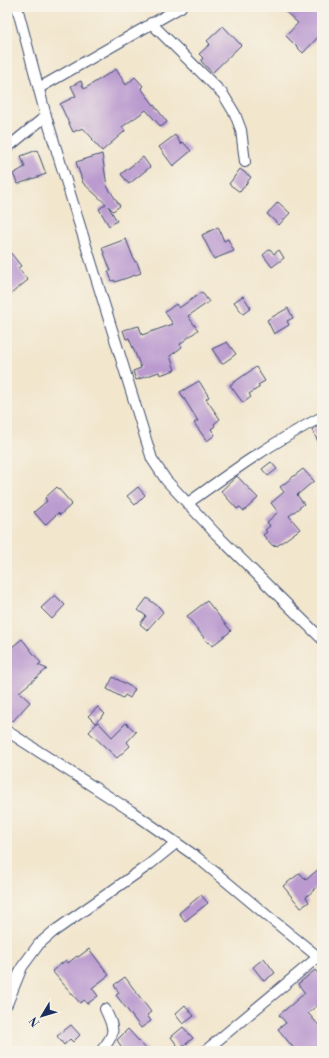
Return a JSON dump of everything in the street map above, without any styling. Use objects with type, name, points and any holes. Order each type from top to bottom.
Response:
[{"type":"street","points":[[17,7],[46,116],[152,459],[166,480],[216,534],[322,639]]},
{"type":"street","points":[[39,88],[181,7]]},
{"type":"street","points":[[151,23],[223,94],[235,114],[241,130],[245,162]]},
{"type":"street","points":[[7,148],[46,116]]},
{"type":"street","points":[[188,503],[268,446],[322,417]]},
{"type":"street","points":[[7,731],[131,811],[198,858],[320,958],[205,1051]]},
{"type":"street","points":[[7,1004],[22,967],[39,944],[53,932],[150,864],[176,843]]},
{"type":"street","points":[[101,1051],[110,1040],[113,1032],[112,1024],[105,1009]]},
{"type":"building","points":[[280,7],[322,7],[322,33],[303,53],[286,36],[298,23]]},
{"type":"building","points":[[223,26],[241,45],[212,73],[201,61],[203,58],[199,54],[210,44],[207,41]]},
{"type":"building","points":[[116,69],[126,85],[135,77],[143,86],[141,88],[167,122],[161,127],[146,110],[122,127],[125,131],[102,151],[83,128],[73,132],[60,104],[76,96],[71,86],[81,81],[84,89]]},
{"type":"building","points":[[175,135],[181,144],[183,142],[191,151],[173,166],[159,147]]},
{"type":"building","points":[[37,150],[46,174],[18,184],[13,174],[25,167],[21,156]]},
{"type":"building","points":[[102,154],[107,186],[120,206],[113,211],[108,206],[117,221],[109,226],[99,209],[106,204],[83,183],[76,162]]},
{"type":"building","points":[[143,157],[150,167],[129,184],[121,174]]},
{"type":"building","points":[[240,169],[251,177],[240,192],[229,184]]},
{"type":"building","points":[[278,202],[290,213],[279,225],[267,214]]},
{"type":"building","points":[[218,227],[224,241],[228,239],[234,251],[214,259],[202,235]]},
{"type":"building","points":[[126,239],[141,273],[115,282],[114,280],[112,281],[108,271],[111,271],[102,248]]},
{"type":"building","points":[[7,248],[21,266],[18,268],[28,280],[7,297]]},
{"type":"building","points":[[270,249],[274,254],[279,250],[284,258],[272,267],[263,255]]},
{"type":"building","points":[[202,292],[209,302],[188,316],[198,330],[180,344],[182,347],[170,356],[175,370],[160,375],[159,372],[136,380],[133,371],[141,368],[129,338],[126,339],[123,330],[139,326],[142,335],[173,324],[165,312],[176,304],[179,308]]},
{"type":"building","points":[[243,296],[251,308],[243,314],[234,302]]},
{"type":"building","points":[[288,308],[293,318],[287,321],[289,325],[274,334],[267,320]]},
{"type":"building","points":[[227,342],[236,354],[222,364],[212,349]]},
{"type":"building","points":[[256,367],[265,381],[258,385],[260,387],[249,394],[251,397],[243,403],[230,385]]},
{"type":"building","points":[[199,381],[209,397],[206,399],[220,419],[211,429],[215,435],[207,441],[194,423],[198,421],[180,392]]},
{"type":"building","points":[[322,424],[322,449],[312,430]]},
{"type":"building","points":[[271,462],[277,469],[268,476],[262,469]]},
{"type":"building","points":[[303,469],[314,481],[297,495],[304,504],[289,516],[300,529],[277,546],[273,546],[263,535],[267,532],[265,530],[270,526],[267,522],[278,512],[271,503],[284,492],[280,487]]},
{"type":"building","points":[[237,476],[258,498],[244,511],[240,507],[237,509],[221,491]]},
{"type":"building","points":[[57,487],[72,504],[60,515],[58,513],[45,525],[34,512],[47,501],[45,498]]},
{"type":"building","points":[[138,487],[145,495],[135,505],[127,496]]},
{"type":"building","points":[[55,595],[65,605],[52,619],[41,608]]},
{"type":"building","points":[[147,598],[163,612],[147,630],[140,624],[146,616],[138,610]]},
{"type":"building","points":[[207,601],[231,631],[212,646],[187,616]]},
{"type":"building","points":[[22,639],[41,663],[38,665],[47,669],[19,692],[30,702],[13,721],[7,715],[7,651]]},
{"type":"building","points":[[113,677],[135,689],[130,698],[125,695],[123,698],[107,689]]},
{"type":"building","points":[[98,707],[105,714],[95,723],[88,716]]},
{"type":"building","points":[[98,722],[112,737],[126,723],[136,732],[127,742],[130,746],[117,758],[89,732]]},
{"type":"building","points":[[322,866],[322,883],[306,897],[309,902],[301,908],[283,886],[300,873],[306,880]]},
{"type":"building","points":[[201,895],[208,903],[185,921],[179,913]]},
{"type":"building","points":[[89,949],[109,975],[92,988],[98,996],[87,1004],[84,1000],[80,1003],[52,971],[66,960],[68,963]]},
{"type":"building","points":[[264,958],[275,973],[264,981],[253,967]]},
{"type":"building","points":[[315,970],[322,979],[322,1002],[308,1013],[322,1029],[322,1051],[296,1051],[278,1029],[286,1023],[279,1015],[305,993],[298,984]]},
{"type":"building","points":[[125,977],[151,1012],[147,1015],[151,1021],[141,1028],[116,995],[119,993],[114,985]]},
{"type":"building","points":[[185,1005],[194,1016],[183,1024],[175,1014]]},
{"type":"building","points":[[71,1025],[80,1035],[73,1042],[70,1039],[64,1045],[57,1036]]},
{"type":"building","points":[[183,1027],[193,1038],[180,1049],[171,1037]]},
{"type":"building","points":[[128,1029],[148,1051],[116,1051],[121,1046],[117,1040]]}]
